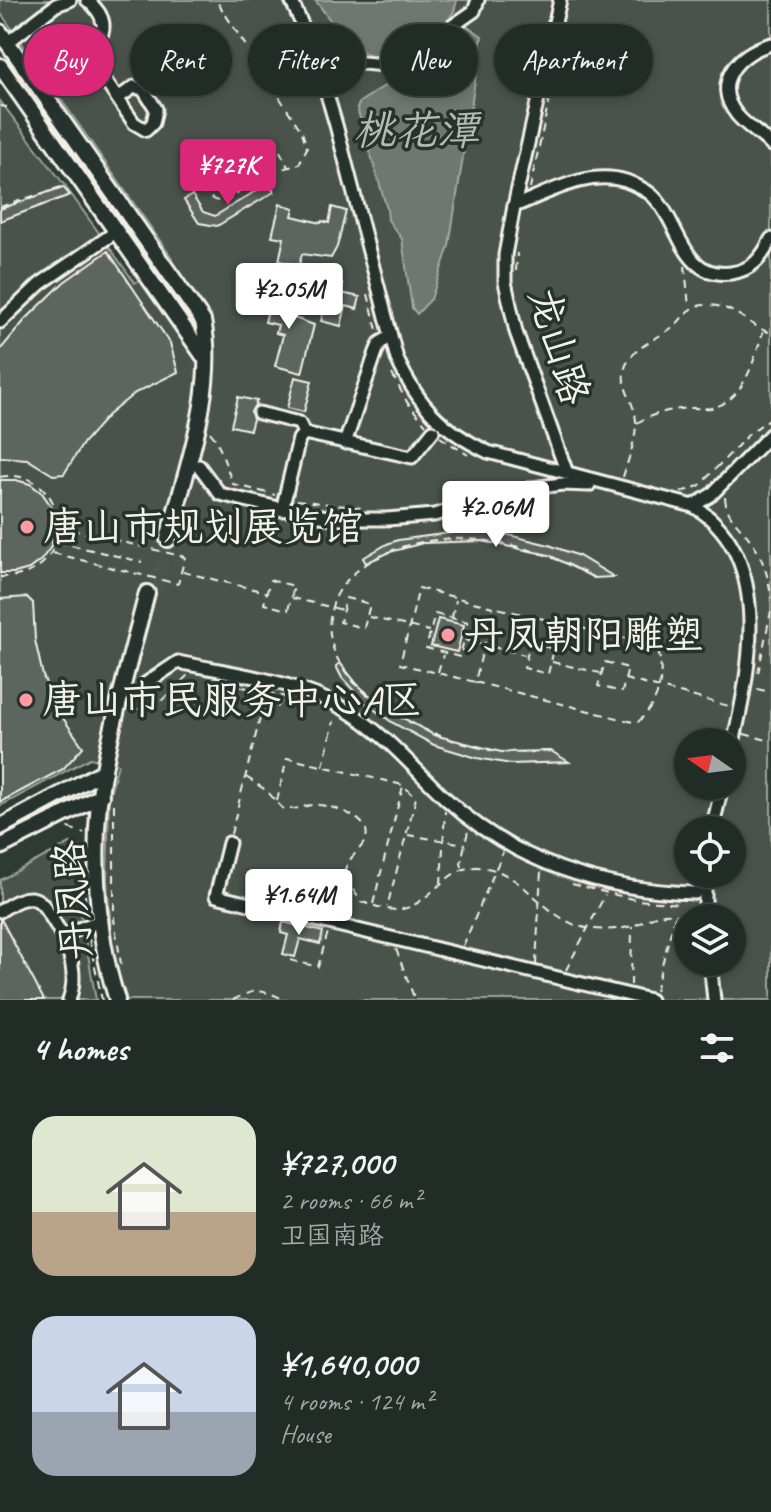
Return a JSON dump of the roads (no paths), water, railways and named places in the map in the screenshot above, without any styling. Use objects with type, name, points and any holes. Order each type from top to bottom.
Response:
[{"type":"main road","points":[[4,38],[24,67]]},
{"type":"main road","points":[[22,64],[2,72],[205,358]]},
{"type":"main road","points":[[45,96],[203,321],[207,339],[205,358],[164,539]]},
{"type":"main road","name":"丹凤路","points":[[107,800],[104,771],[151,594],[110,770],[107,800],[97,884],[104,956],[117,1000]]},
{"type":"main road","points":[[0,827],[104,771]]},
{"type":"main road","points":[[0,847],[107,800]]},
{"type":"street","points":[[4,38],[56,5],[70,0]]},
{"type":"street","points":[[87,0],[99,11],[103,24]]},
{"type":"street","points":[[291,0],[302,24]]},
{"type":"street","name":"龙山路","points":[[560,0],[514,206],[505,255],[505,282],[508,305],[567,473]]},
{"type":"street","points":[[365,63],[395,66],[476,5]]},
{"type":"street","points":[[771,44],[757,47],[739,59],[730,72],[726,89],[730,105],[740,118],[771,145]]},
{"type":"street","points":[[114,92],[118,98]]},
{"type":"street","points":[[328,96],[390,337],[408,384],[436,420],[468,443],[488,452],[693,506],[718,518],[735,534],[751,558]]},
{"type":"street","points":[[514,206],[562,186],[595,178],[626,181],[653,196],[683,249],[703,270],[722,274],[754,265],[764,255],[771,239]]},
{"type":"street","points":[[0,322],[40,284],[117,231]]},
{"type":"street","points":[[345,443],[376,352],[380,343],[390,337]]},
{"type":"street","points":[[259,413],[299,423],[304,433],[412,457],[433,431]]},
{"type":"street","points":[[282,510],[299,439],[304,433]]},
{"type":"street","points":[[693,506],[711,495],[771,434]]},
{"type":"street","points":[[199,466],[220,494],[282,510],[342,519],[434,515],[533,488],[562,484],[589,485]]},
{"type":"street","points":[[718,518],[717,498],[722,482]]},
{"type":"street","points":[[736,728],[762,611]]},
{"type":"street","points":[[145,684],[178,662],[304,691],[336,705],[372,728],[403,753],[445,798],[489,832],[516,848],[565,870],[614,885],[659,892],[695,893]]},
{"type":"street","points":[[229,843],[216,896],[651,1000]]},
{"type":"street","points":[[0,911],[24,898],[38,900],[63,935],[72,959],[69,1000]]},
{"type":"street","points":[[63,935],[100,921]]},
{"type":"street","points":[[711,976],[714,1000]]},
{"type":"water","name":"桃花潭","points":[[315,0],[457,0],[446,24],[381,24],[381,55],[365,53],[365,24],[334,24]]},
{"type":"water","name":"桃花潭","points":[[478,33],[482,36],[478,61]]},
{"type":"water","name":"桃花潭","points":[[381,88],[381,96],[473,96],[449,246],[431,299],[417,314],[412,308],[402,239],[388,220],[357,108],[360,102]]},
{"type":"tunnel","points":[[154,595],[168,539]]},
{"type":"place","name":"唐山市规划展览馆","points":[[27,527]]},
{"type":"place","name":"丹凤朝阳雕塑","points":[[448,635]]},
{"type":"place","name":"唐山市民服务中心A区","points":[[26,700]]}]
